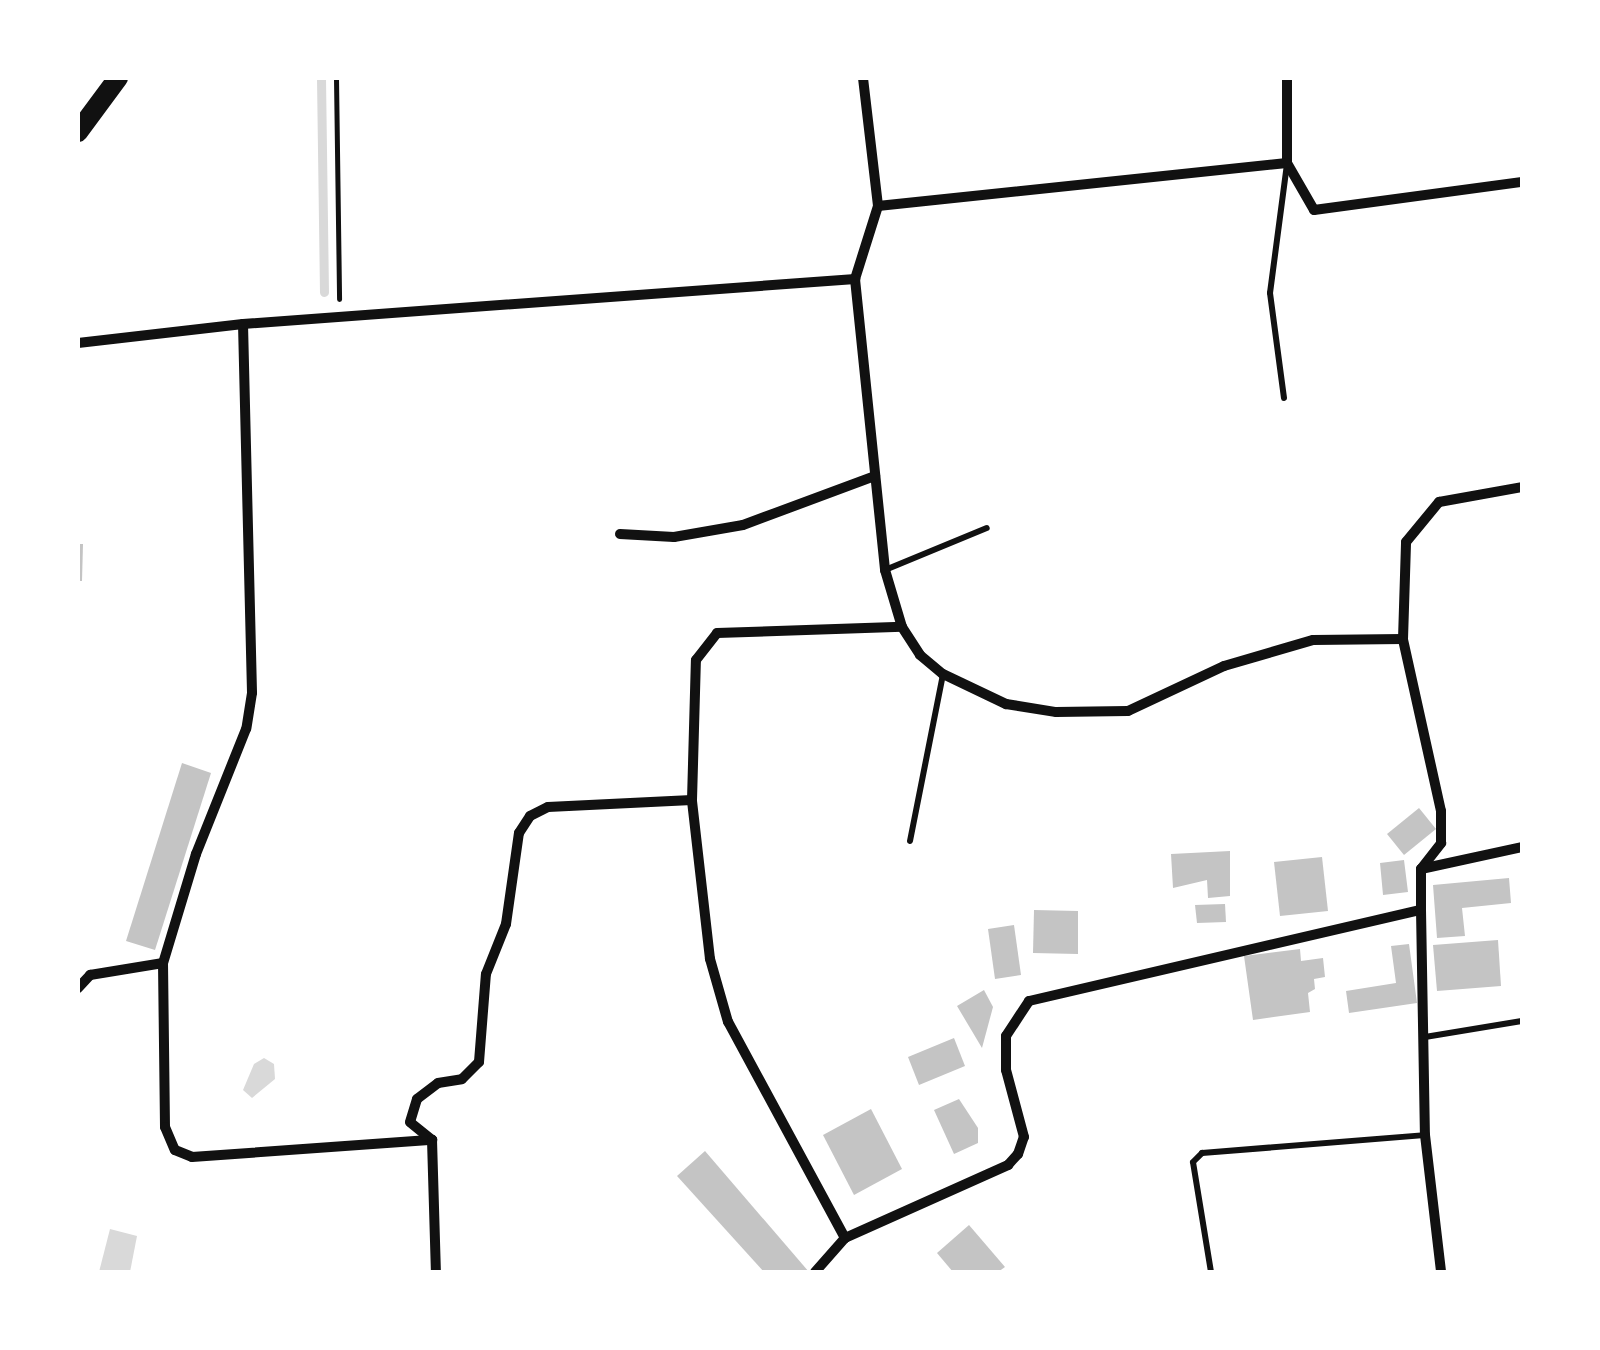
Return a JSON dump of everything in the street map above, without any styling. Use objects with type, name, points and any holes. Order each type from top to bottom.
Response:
[{"type":"main road","points":[[78,132],[118,78]]},
{"type":"street","points":[[863,78],[878,206],[855,280],[885,570],[902,627],[920,655],[943,674],[1006,704],[1056,712],[1128,711],[1210,672],[1313,640],[1403,639]]},
{"type":"street","points":[[1287,78],[1287,163],[1314,210],[1522,182]]},
{"type":"street","points":[[878,206],[1287,163]]},
{"type":"street","points":[[78,344],[243,324],[855,280]]},
{"type":"street","points":[[243,324],[252,693],[246,728],[196,854],[163,963],[165,1127],[175,1150],[192,1157],[432,1140]]},
{"type":"street","points":[[620,534],[674,537],[743,525],[875,476]]},
{"type":"street","points":[[1442,1272],[1425,1134],[1421,870],[1441,843],[1441,811],[1403,639],[1406,542],[1439,502],[1522,488]]},
{"type":"street","points":[[845,1238],[728,1022],[710,959],[692,800],[696,660],[704,644],[717,633],[902,627]]},
{"type":"street","points":[[436,1272],[432,1140],[410,1122],[417,1099],[438,1083],[462,1079],[479,1062],[486,974],[506,924],[519,833],[530,816],[548,807],[692,800]]},
{"type":"street","points":[[1421,870],[1522,846]]},
{"type":"street","points":[[815,1272],[845,1238],[1008,1165],[1018,1154],[1024,1136],[1006,1070],[1006,1036],[1029,1001],[1422,910]]},
{"type":"street","points":[[78,988],[90,974],[163,963]]},
{"type":"lane","points":[[1284,398],[1270,293],[1287,163]]},
{"type":"lane","points":[[885,570],[987,528]]},
{"type":"lane","points":[[910,842],[943,674]]},
{"type":"lane","points":[[1425,1037],[1522,1021]]},
{"type":"lane","points":[[1212,1272],[1192,1162],[1202,1153],[1425,1134]]},
{"type":"path","points":[[336,78],[339,317]]},
{"type":"shaded area","points":[[264,1058],[274,1064],[275,1079],[252,1098],[243,1090],[254,1064]]},
{"type":"shaded area","points":[[110,1229],[137,1236],[130,1272],[99,1272]]},
{"type":"building","points":[[78,544],[83,544],[82,581],[78,581]]},
{"type":"building","points":[[182,763],[211,773],[155,950],[126,941]]},
{"type":"building","points":[[1419,808],[1436,829],[1404,855],[1387,834]]},
{"type":"building","points":[[1230,851],[1230,896],[1208,898],[1207,880],[1173,888],[1171,854]]},
{"type":"building","points":[[1322,857],[1328,911],[1280,916],[1274,862]]},
{"type":"building","points":[[1404,860],[1408,892],[1383,895],[1380,863]]},
{"type":"building","points":[[1509,878],[1511,903],[1462,908],[1465,936],[1437,938],[1433,885]]},
{"type":"building","points":[[1225,904],[1226,922],[1197,923],[1195,905]]},
{"type":"building","points":[[1034,910],[1078,911],[1078,954],[1033,953]]},
{"type":"building","points":[[1014,925],[1021,975],[995,979],[988,929]]},
{"type":"building","points":[[1498,940],[1501,986],[1437,991],[1433,945]]},
{"type":"building","points":[[1409,944],[1417,1003],[1349,1013],[1346,991],[1396,983],[1391,946]]},
{"type":"building","points":[[1300,949],[1301,961],[1323,958],[1325,977],[1314,979],[1315,989],[1308,993],[1310,1012],[1253,1020],[1244,956]]},
{"type":"building","points":[[984,990],[993,1007],[982,1048],[957,1006]]},
{"type":"building","points":[[954,1038],[965,1066],[919,1085],[908,1057]]},
{"type":"building","points":[[959,1099],[978,1128],[978,1143],[954,1154],[934,1110]]},
{"type":"building","points":[[871,1109],[902,1169],[854,1195],[823,1135]]},
{"type":"building","points":[[705,1151],[809,1272],[764,1272],[677,1176]]},
{"type":"building","points":[[969,1225],[1005,1267],[998,1272],[953,1272],[937,1253]]},
{"type":"waterway","points":[[321,78],[324,292]]}]
